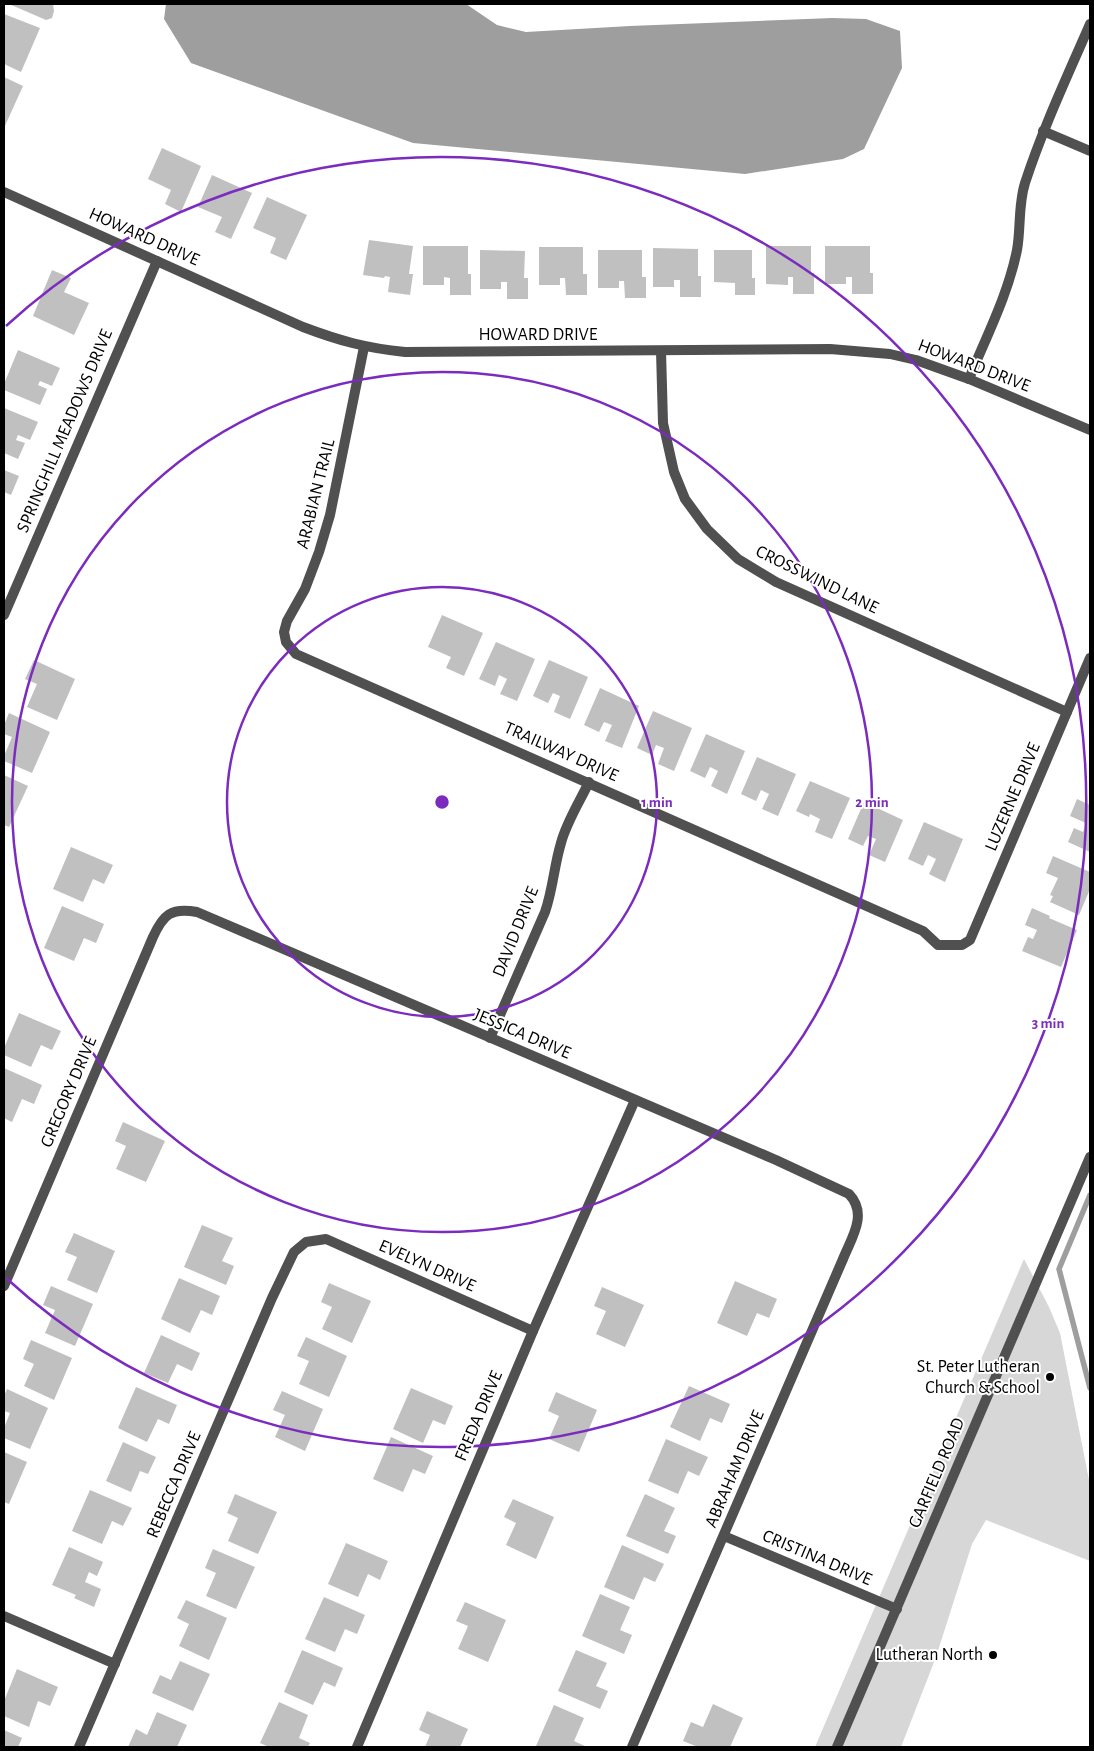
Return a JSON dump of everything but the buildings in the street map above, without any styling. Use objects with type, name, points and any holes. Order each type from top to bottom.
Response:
[{"type":"street","points":[[969,378],[1001,301],[1011,271],[1017,249],[1019,214],[1024,185],[1043,131],[1090,24]]},
{"type":"street","points":[[1043,131],[1090,151]]},
{"type":"street","name":"HOWARD DRIVE","points":[[4,192],[304,327],[325,336],[364,347],[405,352],[861,351],[890,354],[916,360],[969,378],[1090,430]]},
{"type":"street","name":"SPRINGHILL MEADOWS DRIVE","points":[[4,615],[157,261]]},
{"type":"street","name":"ARABIAN TRAIL","points":[[286,642],[284,632],[287,621],[305,589],[330,515],[364,347]]},
{"type":"street","name":"CROSSWIND LANE","points":[[661,351],[663,423],[674,472],[685,499],[707,529],[738,559],[776,582],[1067,712]]},
{"type":"street","name":"TRAILWAY DRIVE","points":[[286,642],[296,654],[923,931],[938,945],[962,945]]},
{"type":"street","name":"LUZERNE DRIVE","points":[[962,945],[970,940],[977,926],[1090,658]]},
{"type":"street","name":"DAVID DRIVE","points":[[490,1038],[545,912],[551,896],[561,841],[589,782]]},
{"type":"street","name":"JESSICA DRIVE","points":[[170,913],[184,910],[196,912],[824,1181],[849,1194],[856,1202]]},
{"type":"street","name":"GREGORY DRIVE","points":[[4,1286],[153,937],[160,923],[170,913]]},
{"type":"street","name":"FREDA DRIVE","points":[[357,1747],[534,1330],[635,1100]]},
{"type":"street","name":"GARFIELD ROAD","points":[[838,1747],[1090,1157]]},
{"type":"street","name":"ABRAHAM DRIVE","points":[[632,1747],[843,1259],[859,1218],[856,1202]]},
{"type":"street","name":"EVELYN DRIVE","points":[[306,1242],[326,1239],[534,1330]]},
{"type":"street","name":"REBECCA DRIVE","points":[[79,1747],[272,1298],[294,1252],[306,1242]]},
{"type":"street","name":"CRISTINA DRIVE","points":[[724,1536],[897,1609]]},
{"type":"street","points":[[4,1616],[115,1664]]},
{"type":"shaded area","points":[[166,4],[466,4],[497,25],[526,32],[832,18],[866,19],[900,31],[902,68],[864,149],[843,159],[745,174],[413,143],[191,63],[164,19]]},
{"type":"shaded area","points":[[1024,1259],[1060,1333],[1090,1485],[1090,1561],[986,1520],[972,1544],[936,1657],[901,1747],[815,1747]]},
{"type":"waterway","points":[[1090,1195],[1059,1269],[1090,1388]]},
{"type":"place","name":"St. Peter Lutheran Church & School","points":[[1050,1377]]},
{"type":"place","name":"Lutheran North","points":[[993,1655]]}]
